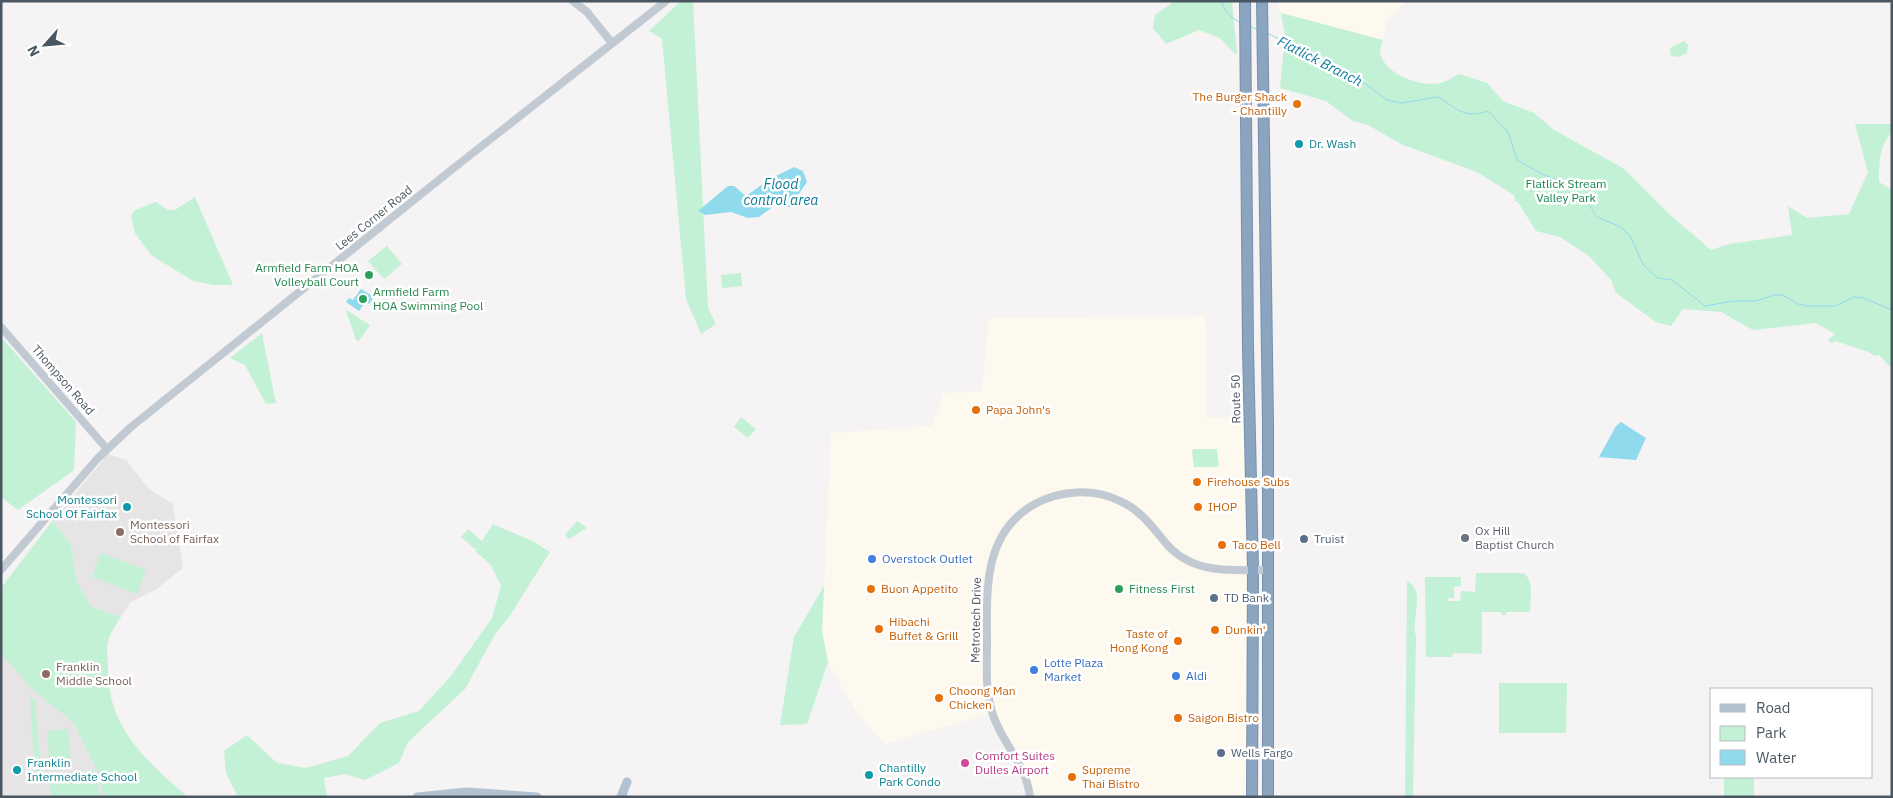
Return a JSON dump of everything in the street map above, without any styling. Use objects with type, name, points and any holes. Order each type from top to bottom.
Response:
[{"type":"highway","points":[[1262,1],[1269,570],[1268,797]]},
{"type":"highway","name":"Route 50","points":[[1245,5],[1248,377],[1253,570],[1252,797]]},
{"type":"main road","points":[[621,797],[627,782],[627,797]]},
{"type":"main road","points":[[418,797],[467,792],[537,797]]},
{"type":"street","points":[[573,1],[587,12],[612,43]]},
{"type":"street","name":"Lees Corner Road","points":[[1,570],[107,448],[131,427],[666,1]]},
{"type":"street","name":"Thompson Road","points":[[1,327],[107,448]]},
{"type":"street","name":"Metrotech Drive","points":[[1030,797],[1023,768],[994,718],[987,690],[989,568],[997,544],[1016,518],[1036,503],[1058,495],[1081,492],[1103,494],[1124,502],[1136,510],[1152,525],[1173,551],[1196,566],[1216,570],[1269,570]]},
{"type":"shaded area","points":[[1277,1],[1407,1],[1387,20],[1383,40],[1281,13]]},
{"type":"shaded area","points":[[1205,316],[1207,418],[1249,416],[1252,797],[1029,797],[1024,772],[992,713],[885,744],[857,713],[828,662],[822,631],[831,433],[932,426],[943,393],[982,391],[989,318]]},
{"type":"shaded area","name":"Montessori School of Fairfax","points":[[108,454],[126,460],[149,489],[173,504],[183,568],[155,590],[131,602],[121,617],[90,606],[77,582],[71,545],[53,520]]},
{"type":"shaded area","name":"Franklin Middle School","points":[[49,532],[118,797],[1,797],[1,588]]},
{"type":"green space","points":[[681,1],[693,1],[708,308],[716,324],[701,334],[686,299],[662,39],[649,31]]},
{"type":"green space","points":[[1175,1],[1232,1],[1237,53],[1235,54],[1220,38],[1199,30],[1166,44],[1153,28],[1155,15]]},
{"type":"green space","name":"Flatlick Stream Valley Park","points":[[1281,13],[1383,40],[1380,51],[1382,59],[1395,73],[1404,78],[1433,84],[1441,83],[1459,74],[1487,83],[1503,101],[1534,113],[1554,130],[1623,168],[1669,214],[1711,250],[1729,244],[1792,235],[1788,206],[1807,218],[1849,214],[1868,172],[1855,124],[1892,124],[1892,132],[1882,149],[1879,182],[1892,190],[1892,369],[1879,355],[1875,356],[1837,341],[1831,343],[1828,340],[1835,334],[1816,323],[1753,330],[1721,312],[1683,309],[1671,326],[1656,322],[1616,293],[1611,280],[1589,256],[1560,237],[1536,231],[1518,202],[1515,201],[1514,195],[1477,172],[1403,145],[1368,125],[1353,121],[1326,101],[1280,88],[1285,35]]},
{"type":"green space","points":[[1684,41],[1688,45],[1687,53],[1679,57],[1671,56],[1670,48]]},
{"type":"green space","points":[[195,197],[233,285],[215,285],[193,281],[151,255],[135,233],[131,216],[135,210],[156,202],[168,210],[175,210]]},
{"type":"green space","points":[[387,246],[402,264],[384,279],[368,261]]},
{"type":"green space","points":[[741,273],[742,286],[722,288],[721,275]]},
{"type":"green space","points":[[346,310],[370,325],[359,341],[356,340]]},
{"type":"green space","points":[[262,333],[276,403],[266,404],[245,365],[230,358]]},
{"type":"green space","points":[[1,337],[76,422],[74,470],[18,510],[1,497]]},
{"type":"green space","points":[[741,417],[756,429],[748,438],[734,427]]},
{"type":"green space","points":[[1194,449],[1217,449],[1219,465],[1216,467],[1194,467],[1192,451]]},
{"type":"green space","points":[[53,520],[71,545],[77,582],[90,606],[121,617],[112,631],[107,653],[110,691],[115,709],[123,726],[145,757],[188,797],[104,797],[97,770],[73,722],[32,689],[1,653],[1,588]]},
{"type":"green space","points":[[577,521],[587,528],[569,539],[565,535]]},
{"type":"green space","points":[[493,524],[534,542],[550,552],[509,617],[494,636],[465,689],[408,742],[399,763],[365,780],[345,774],[324,778],[327,797],[238,797],[226,773],[224,751],[247,735],[277,763],[306,768],[348,756],[380,723],[419,711],[451,676],[492,618],[501,586],[491,565],[475,551],[478,546],[475,549],[461,537],[468,529],[482,541]]},
{"type":"green space","points":[[101,553],[146,570],[137,594],[92,577]]},
{"type":"green space","points":[[1476,573],[1523,573],[1527,576],[1530,585],[1530,612],[1506,612],[1506,615],[1501,615],[1501,612],[1482,612],[1482,654],[1453,653],[1452,657],[1426,657],[1425,577],[1461,577],[1461,586],[1454,587],[1454,598],[1448,598],[1448,601],[1460,601],[1461,591],[1475,592]]},
{"type":"green space","points":[[1407,581],[1413,586],[1417,599],[1415,622],[1413,797],[1405,797]]},
{"type":"green space","points":[[824,586],[822,631],[828,662],[807,724],[780,725],[794,637]]},
{"type":"green space","points":[[1499,683],[1567,683],[1566,733],[1499,733]]},
{"type":"green space","points":[[30,699],[35,699],[41,775],[35,775]]},
{"type":"green space","points":[[68,729],[71,769],[50,770],[47,731]]},
{"type":"green space","points":[[95,770],[100,797],[52,797],[48,780]]},
{"type":"green space","points":[[1724,778],[1754,778],[1754,796],[1724,797]]},
{"type":"water","name":"Flood control area","points":[[794,167],[803,171],[807,182],[790,207],[774,206],[759,217],[748,218],[731,212],[705,215],[698,211],[728,186],[734,186],[746,196],[770,179]]},
{"type":"water","name":"Armfield Farm HOA Swimming Pool","points":[[361,289],[374,297],[369,304],[365,302],[359,311],[346,302],[349,298],[353,300]]},
{"type":"water","points":[[1621,422],[1646,438],[1636,460],[1599,457],[1616,426]]},
{"type":"waterway","name":"Flatlick Branch","points":[[1222,1],[1228,14],[1240,22]]},
{"type":"waterway","name":"Flatlick Branch","points":[[1251,27],[1259,30]]},
{"type":"waterway","name":"Flatlick Branch","points":[[1267,33],[1359,79],[1387,100],[1401,103],[1438,97],[1462,112],[1473,114],[1488,111],[1508,132],[1517,160],[1548,176],[1568,181],[1585,198],[1597,217],[1621,227],[1630,236],[1644,266],[1658,278],[1672,280],[1705,306],[1733,301],[1756,301],[1774,295],[1783,295],[1798,304],[1808,306],[1835,306],[1854,297],[1864,298],[1892,310]]},
{"type":"place","name":"The Burger Shack - Chantilly","points":[[1297,104]]},
{"type":"place","name":"Dr. Wash","points":[[1299,144]]},
{"type":"place","name":"Armfield Farm HOA Volleyball Court","points":[[369,275]]},
{"type":"place","name":"Armfield Farm HOA Swimming Pool","points":[[363,299]]},
{"type":"place","name":"Papa John's","points":[[976,410]]},
{"type":"place","name":"Firehouse Subs","points":[[1197,482]]},
{"type":"place","name":"Montessori School Of Fairfax","points":[[127,507]]},
{"type":"place","name":"IHOP","points":[[1198,507]]},
{"type":"place","name":"Montessori School of Fairfax","points":[[120,532]]},
{"type":"place","name":"Ox Hill Baptist Church","points":[[1465,538]]},
{"type":"place","name":"Truist","points":[[1304,539]]},
{"type":"place","name":"Taco Bell","points":[[1222,545]]},
{"type":"place","name":"Overstock Outlet","points":[[872,559]]},
{"type":"place","name":"Buon Appetito","points":[[871,589]]},
{"type":"place","name":"Fitness First","points":[[1119,589]]},
{"type":"place","name":"TD Bank","points":[[1214,598]]},
{"type":"place","name":"Hibachi Buffet & Grill","points":[[879,629]]},
{"type":"place","name":"Dunkin'","points":[[1215,630]]},
{"type":"place","name":"Taste of Hong Kong","points":[[1178,641]]},
{"type":"place","name":"Lotte Plaza Market","points":[[1034,670]]},
{"type":"place","name":"Franklin Middle School","points":[[46,674]]},
{"type":"place","name":"Aldi","points":[[1176,676]]},
{"type":"place","name":"Choong Man Chicken","points":[[939,698]]},
{"type":"place","name":"Saigon Bistro","points":[[1178,718]]},
{"type":"place","name":"Wells Fargo","points":[[1221,753]]},
{"type":"place","name":"Comfort Suites Dulles Airport","points":[[965,763]]},
{"type":"place","name":"Franklin Intermediate School","points":[[17,770]]},
{"type":"place","name":"Chantilly Park Condo","points":[[869,775]]},
{"type":"place","name":"Supreme Thai Bistro","points":[[1072,777]]}]
